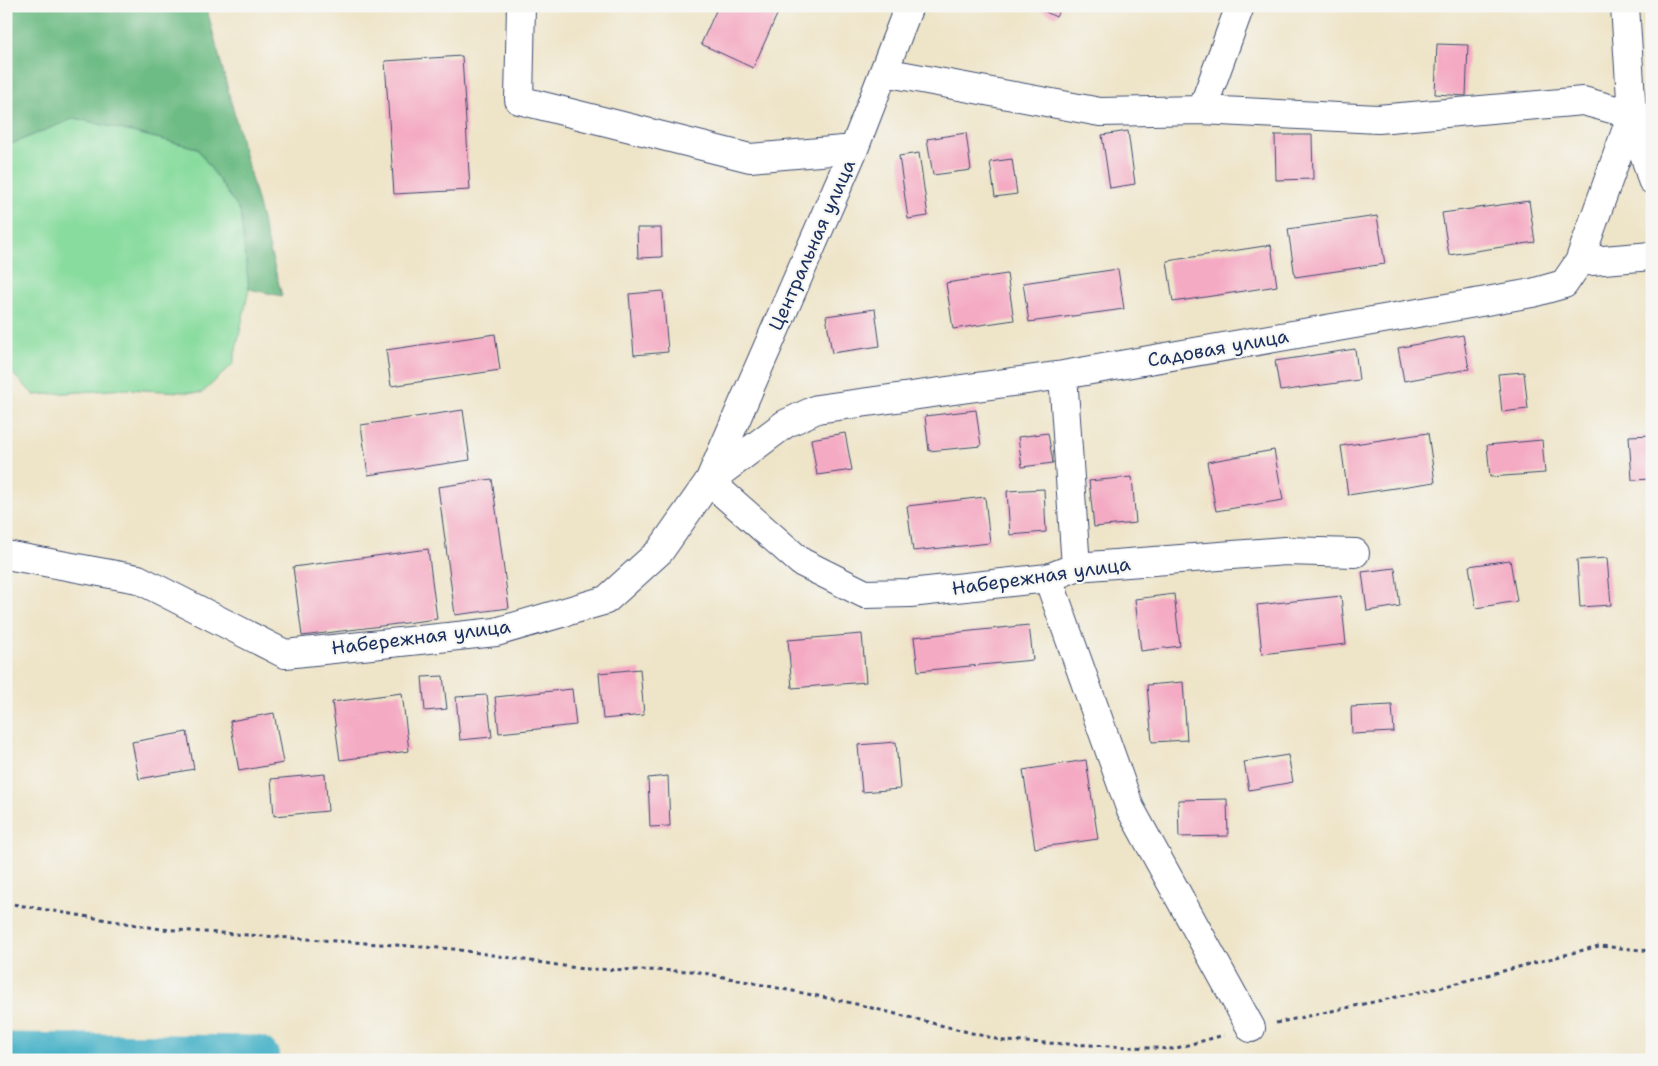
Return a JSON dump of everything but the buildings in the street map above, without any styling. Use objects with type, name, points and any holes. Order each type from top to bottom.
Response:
[{"type":"street","points":[[521,6],[519,100],[750,158],[854,149]]},
{"type":"street","name":"Центральная улица","points":[[709,481],[854,149],[909,6]]},
{"type":"street","points":[[1202,110],[1240,6]]},
{"type":"street","points":[[1625,6],[1652,180]]},
{"type":"street","points":[[884,72],[1100,112],[1202,110],[1378,118],[1583,101],[1642,117]]},
{"type":"street","name":"Садовая улица","points":[[709,481],[785,424],[817,409],[1063,375],[1532,293],[1564,284],[1579,262],[1642,117]]},
{"type":"street","points":[[1579,262],[1652,256]]},
{"type":"street","points":[[1063,375],[1076,567]]},
{"type":"street","name":"Набережная улица","points":[[6,555],[138,579],[285,654],[496,632],[606,600],[660,551],[709,481],[801,562],[864,594],[910,593],[1048,578],[1076,567],[1285,551],[1355,553]]},
{"type":"street","points":[[1048,578],[1130,808],[1251,1028]]},
{"type":"path","points":[[6,903],[161,929],[453,949],[582,969],[694,971],[852,1004],[1004,1041],[1173,1049],[1251,1028],[1438,988],[1599,946],[1652,951]]},
{"type":"green space","points":[[6,6],[206,6],[282,296],[249,289],[240,211],[197,148],[75,118],[6,146]]},
{"type":"green space","points":[[75,118],[197,148],[240,211],[249,289],[233,364],[202,393],[125,389],[34,395],[6,367],[6,146]]},
{"type":"waterway","points":[[6,1057],[256,1060]]}]
